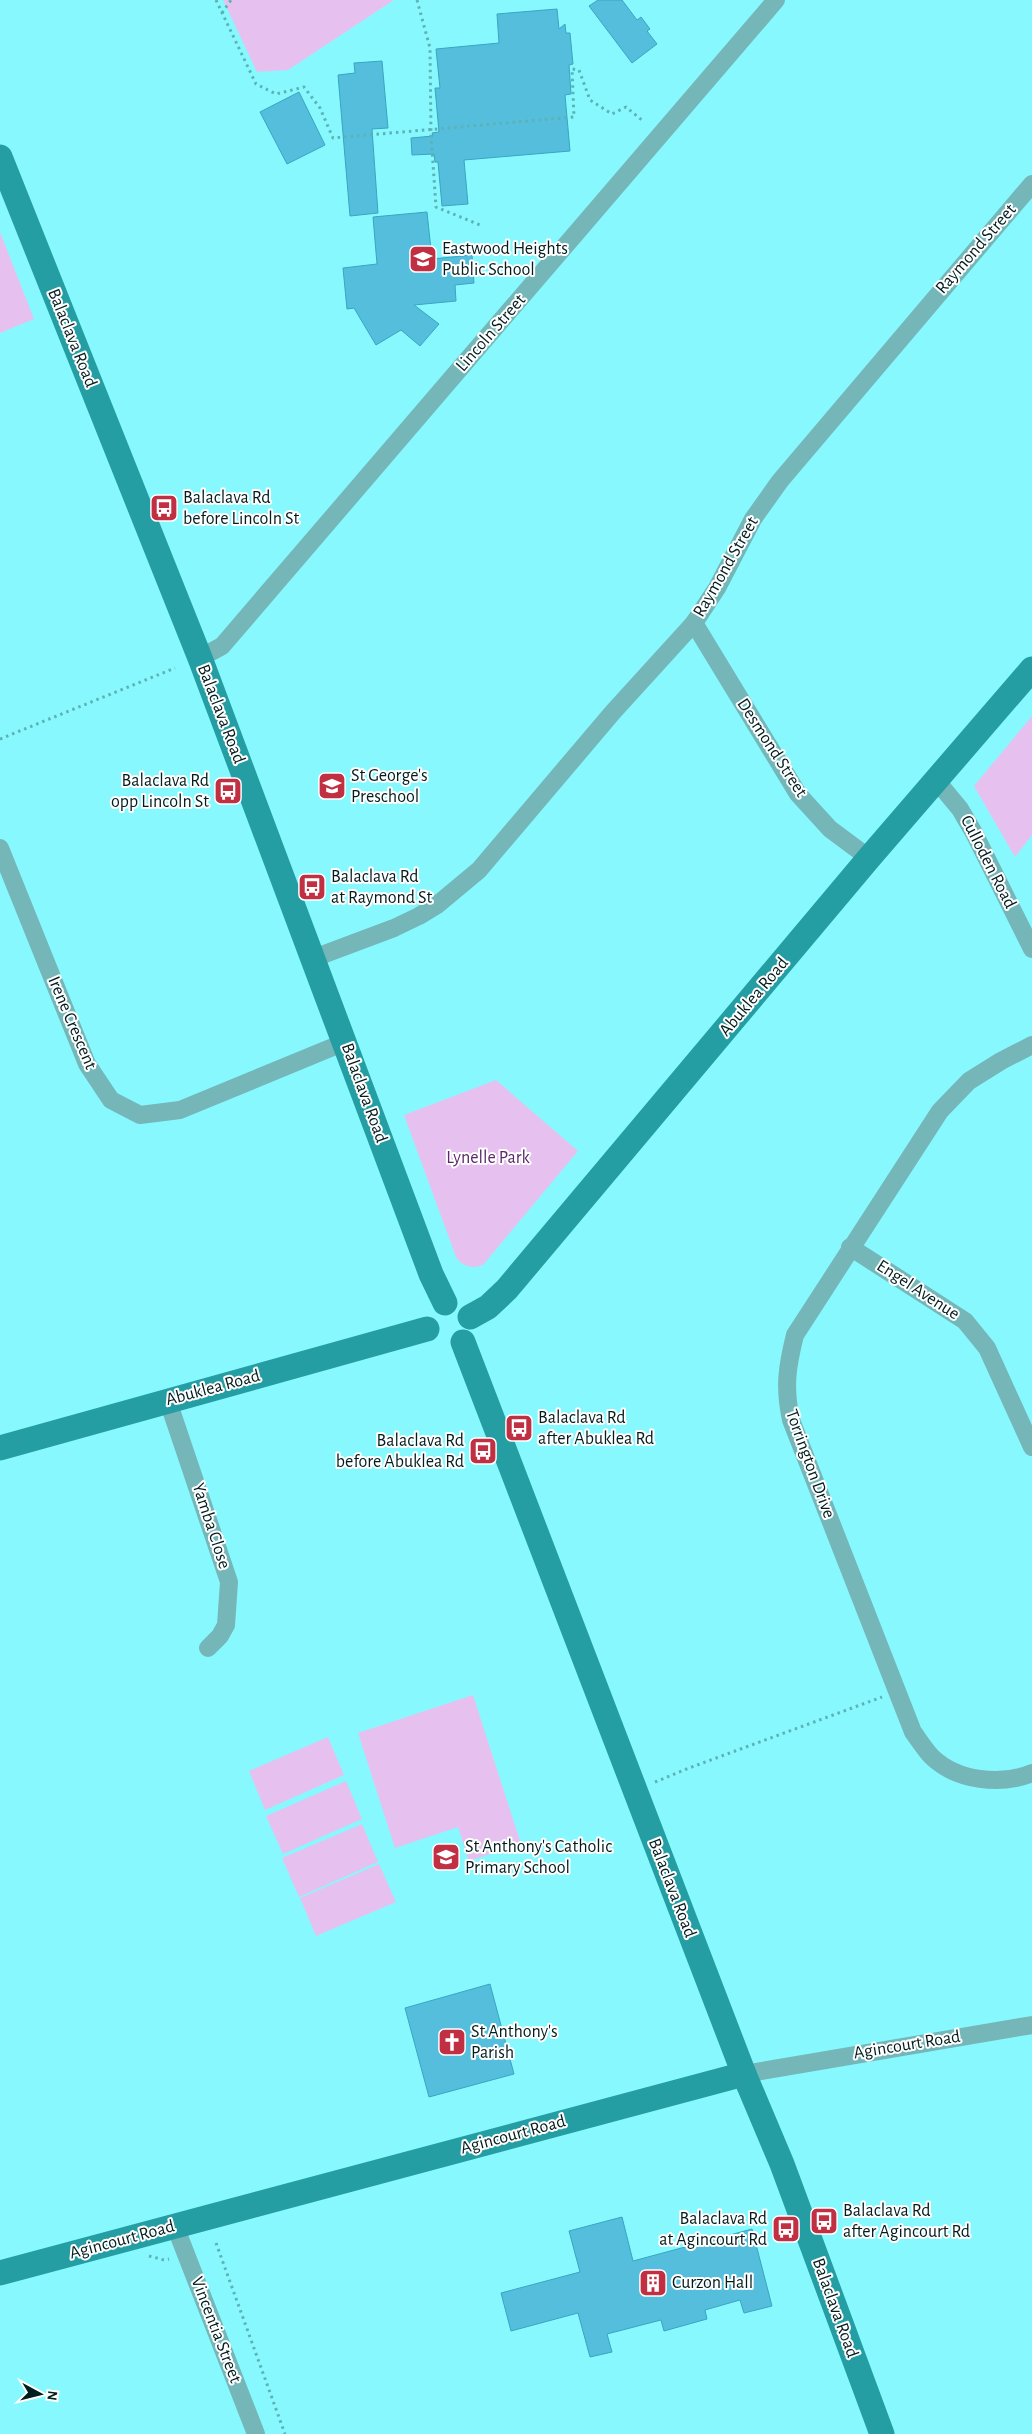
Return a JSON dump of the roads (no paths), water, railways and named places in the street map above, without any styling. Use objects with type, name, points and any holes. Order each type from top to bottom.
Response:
[{"type":"main road","name":"Balaclava Road","points":[[0,157],[200,658],[431,1274],[445,1303]]},
{"type":"main road","name":"Abuklea Road","points":[[470,1317],[488,1307],[507,1288],[869,858],[1032,669]]},
{"type":"main road","points":[[445,1303],[461,1306],[470,1317],[471,1328],[463,1342],[449,1347],[441,1346],[430,1336],[427,1329],[429,1315],[433,1309],[445,1303]]},
{"type":"main road","name":"Abuklea Road","points":[[0,1448],[427,1329]]},
{"type":"main road","name":"Balaclava Road","points":[[463,1342],[744,2074],[782,2164],[882,2434]]},
{"type":"main road","name":"Agincourt Road","points":[[0,2273],[744,2074]]},
{"type":"street","name":"Lincoln Street","points":[[200,658],[222,646],[776,0]]},
{"type":"street","name":"Raymond Street","points":[[314,958],[411,920],[437,905],[458,888],[507,838],[613,712],[694,623],[717,588],[753,519],[780,482],[1032,184]]},
{"type":"street","name":"Desmond Street","points":[[694,623],[798,794],[830,829],[869,858]]},
{"type":"street","name":"Culloden Road","points":[[936,780],[960,809],[974,833],[1032,949]]},
{"type":"street","name":"Irene Crescent","points":[[0,848],[87,1064],[111,1100],[140,1115],[180,1110],[345,1042]]},
{"type":"street","name":"Torrington Drive","points":[[1032,1045],[969,1081],[940,1111],[850,1247],[795,1335],[787,1364],[786,1394],[791,1420],[913,1732],[932,1758],[956,1771],[986,1781],[1010,1780],[1032,1773]]},
{"type":"street","name":"Engel Avenue","points":[[850,1247],[966,1321],[987,1348],[1032,1448]]},
{"type":"street","name":"Yamba Close","points":[[168,1401],[229,1582],[226,1625],[220,1636],[208,1648]]},
{"type":"street","name":"Agincourt Road","points":[[744,2074],[1032,2026]]},
{"type":"street","name":"Vincentia Street","points":[[175,2226],[256,2434]]},
{"type":"place","name":"Eastwood Heights Public School","points":[[423,259]]},
{"type":"place","name":"Balaclava Rd before Lincoln St","points":[[164,508]]},
{"type":"place","name":"St George's Preschool","points":[[332,786]]},
{"type":"place","name":"Balaclava Rd opp Lincoln St","points":[[228,791]]},
{"type":"place","name":"Balaclava Rd at Raymond St","points":[[312,887]]},
{"type":"place","name":"Balaclava Rd after Abuklea Rd","points":[[519,1428]]},
{"type":"place","name":"Balaclava Rd before Abuklea Rd","points":[[483,1451]]},
{"type":"place","name":"St Anthony's Catholic Primary School","points":[[446,1857]]},
{"type":"place","name":"St Anthony's Parish","points":[[452,2042]]},
{"type":"place","name":"Balaclava Rd after Agincourt Rd","points":[[824,2221]]},
{"type":"place","name":"Balaclava Rd at Agincourt Rd","points":[[786,2229]]},
{"type":"place","name":"Curzon Hall","points":[[653,2283]]},
{"type":"park label","name":"Lynelle Park","points":[[488,1158]]}]
